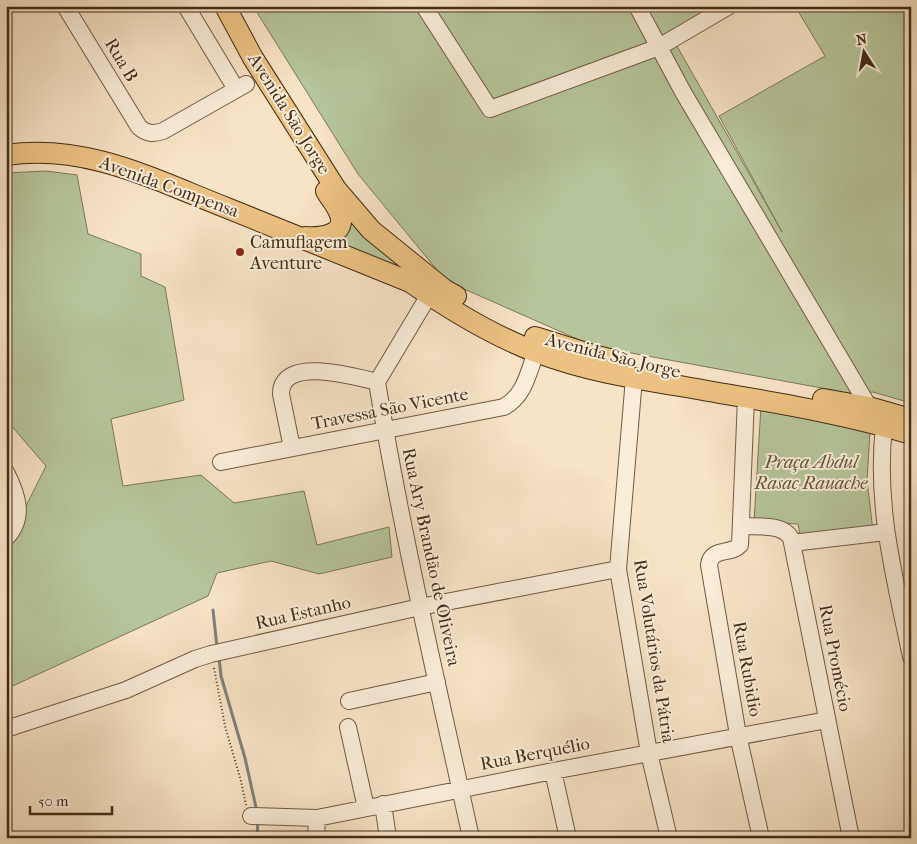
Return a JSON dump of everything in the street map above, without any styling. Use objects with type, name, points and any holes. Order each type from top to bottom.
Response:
[{"type":"main road","points":[[216,6],[339,212],[342,222],[338,230],[329,235],[319,237],[298,236]]},
{"type":"main road","name":"Avenida São Jorge","points":[[225,6],[253,58],[336,189],[371,230],[445,290],[517,330],[593,355],[642,366],[869,407],[911,419]]},
{"type":"main road","name":"Avenida Compensa","points":[[6,155],[50,152],[79,155],[106,162],[134,171],[410,282]]},
{"type":"main road","name":"Avenida São Jorge","points":[[410,282],[478,325],[536,352],[580,367],[824,412],[911,434]]},
{"type":"street","name":"Rua B","points":[[65,6],[139,127],[145,132],[154,134],[163,131],[241,87],[186,6]]},
{"type":"street","points":[[424,6],[490,109],[658,47],[725,8]]},
{"type":"street","points":[[637,6],[683,92],[869,407]]},
{"type":"street","points":[[292,448],[280,394],[280,388],[287,378],[302,373],[318,371],[348,375],[377,382],[429,295]]},
{"type":"street","name":"Travessa São Vicente","points":[[221,462],[504,406],[513,401],[520,393],[536,352]]},
{"type":"street","points":[[837,401],[844,389],[846,380],[842,364]]},
{"type":"street","name":"Rua Volutários da Pátria","points":[[634,378],[618,569],[649,753],[669,838]]},
{"type":"street","name":"Rua Ary Brandão de Oliveira","points":[[377,382],[420,607],[471,838]]},
{"type":"street","points":[[746,398],[741,526],[784,530],[788,533],[792,543],[886,532]]},
{"type":"street","points":[[884,426],[881,477],[886,532],[911,657]]},
{"type":"street","points":[[6,472],[16,491],[19,507],[16,521],[6,538]]},
{"type":"street","name":"Rua Rubidio","points":[[741,526],[738,546],[714,554],[709,565],[738,735],[761,838]]},
{"type":"street","name":"Rua Promécio","points":[[792,543],[826,720],[852,838]]},
{"type":"street","name":"Rua Estanho","points":[[6,729],[126,690],[195,658],[420,607],[618,569]]},
{"type":"street","points":[[350,702],[437,682]]},
{"type":"street","name":"Rua Berquélio","points":[[251,816],[317,818],[553,770],[826,720]]},
{"type":"street","points":[[348,727],[366,808]]},
{"type":"street","points":[[553,770],[568,838]]},
{"type":"street","points":[[383,804],[388,838]]},
{"type":"street","points":[[316,838],[317,818]]},
{"type":"path","points":[[211,654],[225,726],[241,781],[247,811],[251,816]]},
{"type":"green space","points":[[253,6],[731,6],[673,39],[782,232],[719,116],[825,56],[795,6],[911,6],[911,403],[873,392],[841,396],[838,391],[593,346],[446,281],[358,174]]},
{"type":"green space","points":[[46,171],[77,175],[88,234],[141,254],[141,276],[165,287],[184,400],[111,419],[123,486],[201,475],[234,503],[304,491],[317,545],[389,527],[392,557],[319,574],[271,561],[217,573],[208,596],[6,689],[6,546],[46,466],[9,423],[6,424],[6,173]]},
{"type":"green space","points":[[327,184],[404,274],[324,241],[339,235]]},
{"type":"green space","name":"Praça Abdul Rasac Rauache","points":[[761,406],[870,431],[867,480],[873,531],[802,544],[798,524],[754,522]]},
{"type":"waterway","points":[[213,610],[217,647]]},
{"type":"waterway","points":[[219,658],[221,676],[245,758],[257,812]]},
{"type":"waterway","points":[[257,838],[258,820]]},
{"type":"place","name":"Camuflagem Aventure","points":[[240,252]]}]
